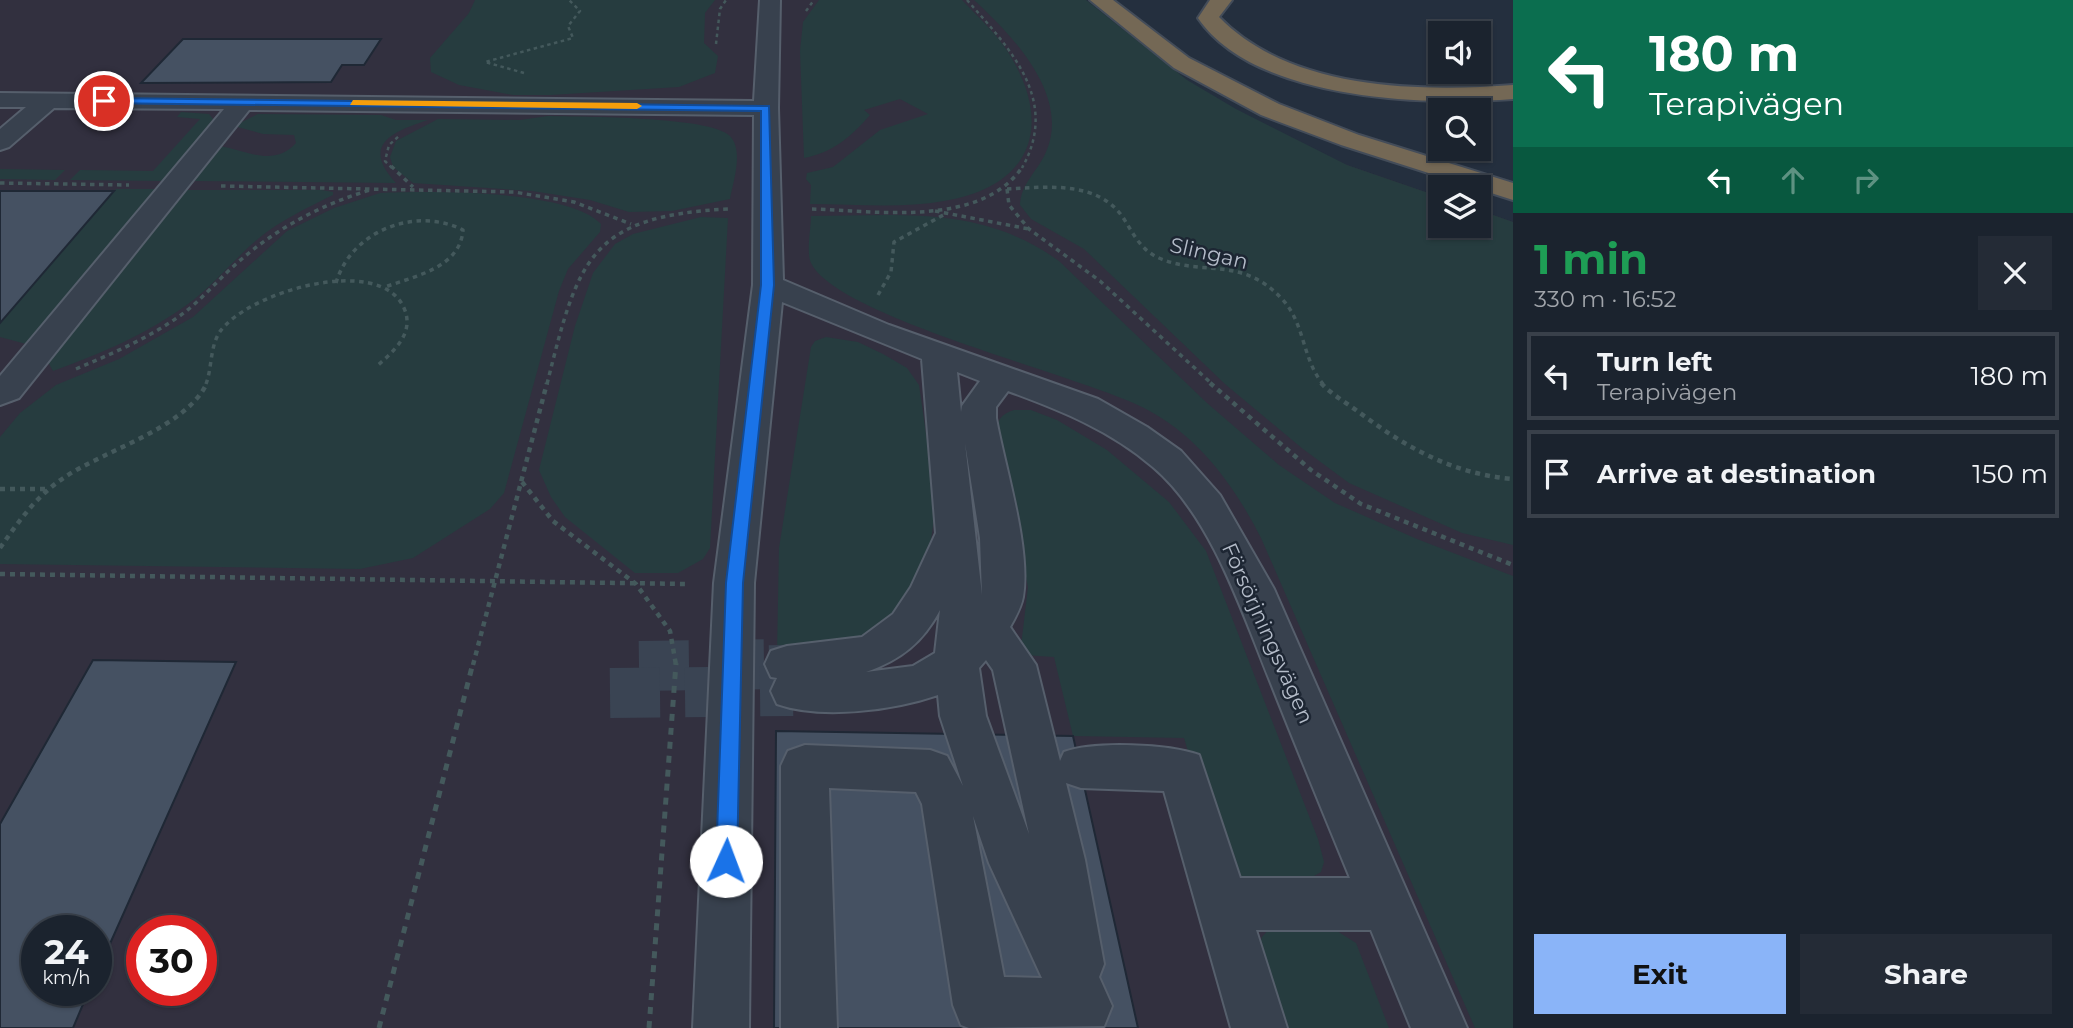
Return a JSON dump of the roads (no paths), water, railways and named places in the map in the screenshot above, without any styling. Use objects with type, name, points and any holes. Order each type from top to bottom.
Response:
[{"type":"highway","points":[[1100,0],[1191,69],[1235,94],[1292,119],[1513,192]]},
{"type":"highway","points":[[1222,0],[1210,11],[1208,18],[1222,36],[1261,59],[1296,71],[1371,88],[1417,94],[1454,96],[1513,92]]},
{"type":"street","points":[[721,1028],[734,583],[768,285],[766,108],[770,0]]},
{"type":"street","points":[[0,100],[766,108]]},
{"type":"street","points":[[0,142],[47,101]]},
{"type":"street","points":[[4,392],[243,102]]},
{"type":"street","name":"Försörjningsvägen","points":[[768,285],[854,322],[1086,407],[1134,435],[1168,460],[1207,505],[1253,589],[1438,1028]]},
{"type":"street","points":[[938,353],[962,604],[972,645],[963,716],[1014,863],[1086,1017]]},
{"type":"street","points":[[956,528],[923,610],[890,645],[790,677],[891,687],[926,680],[972,645],[1003,598],[1001,547],[978,418],[979,406],[1002,375]]},
{"type":"street","points":[[809,1028],[805,766],[930,771],[946,802],[981,1005],[1086,1017]]},
{"type":"street","points":[[1081,767],[1182,770],[1259,1028]]},
{"type":"street","points":[[1221,904],[1386,904]]},
{"type":"tunnel","points":[[639,666],[787,664],[712,665]]},
{"type":"tunnel","points":[[610,693],[793,691]]}]
